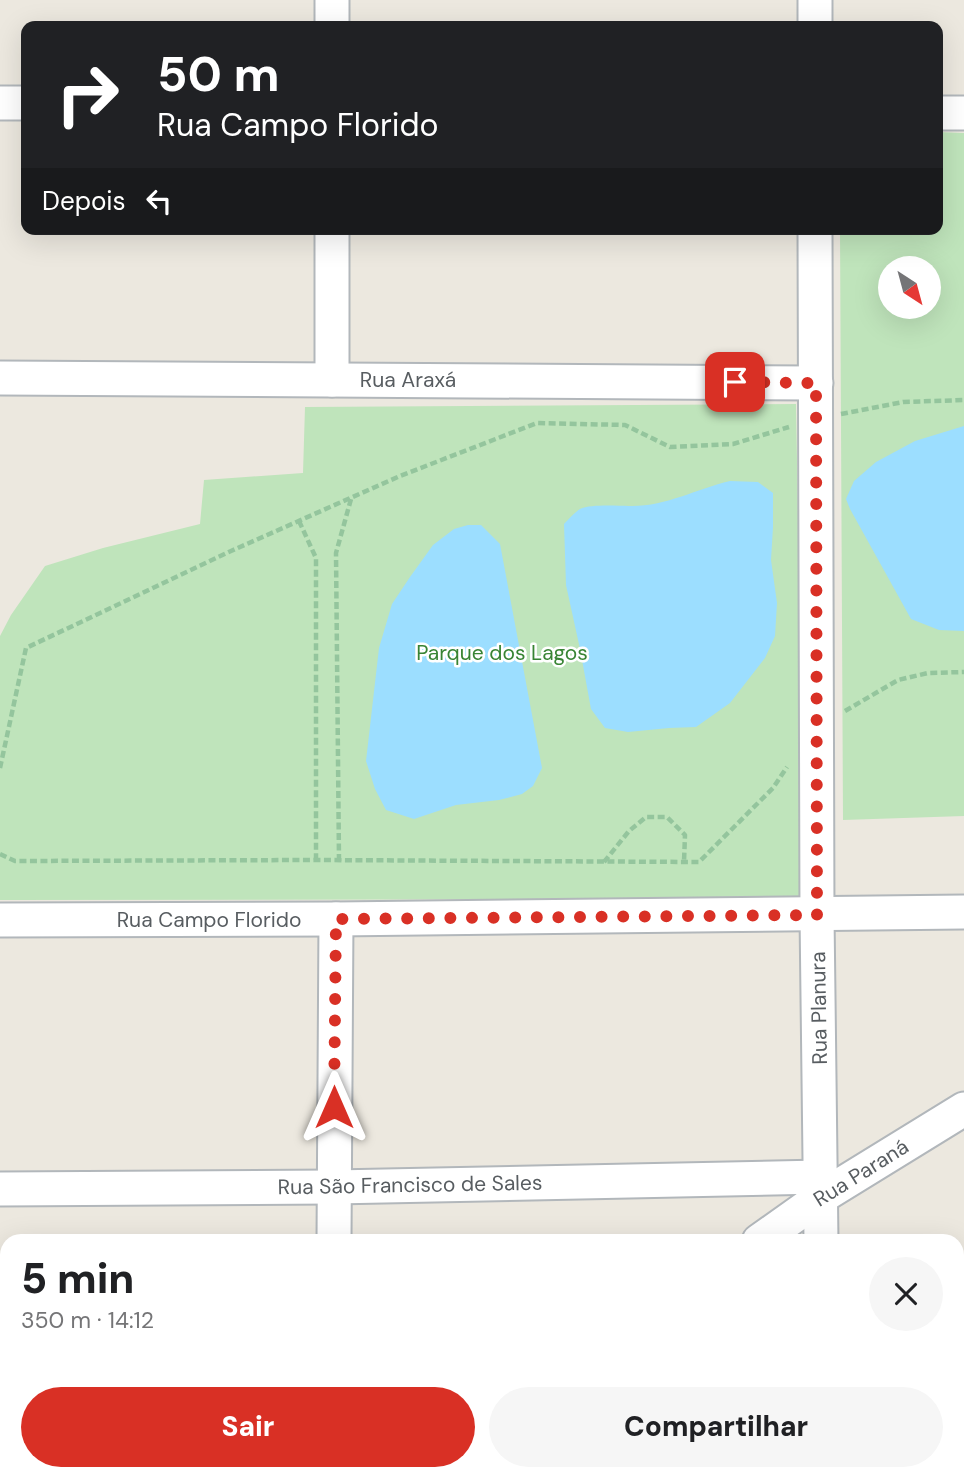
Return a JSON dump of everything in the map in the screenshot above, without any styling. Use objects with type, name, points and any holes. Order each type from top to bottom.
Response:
[{"type":"street","points":[[332,0],[332,21]]},
{"type":"street","points":[[815,0],[815,21]]},
{"type":"street","points":[[0,103],[21,103]]},
{"type":"street","points":[[943,113],[964,113]]},
{"type":"street","points":[[332,235],[332,380]]},
{"type":"street","name":"Rua Planura","points":[[816,235],[817,915],[821,1234]]},
{"type":"street","name":"Rua Araxá","points":[[0,378],[816,383]]},
{"type":"street","name":"Rua Campo Florido","points":[[0,920],[964,912]]},
{"type":"street","points":[[334,1234],[336,919]]},
{"type":"street","name":"Rua Paraná","points":[[767,1234],[821,1187],[964,1109]]},
{"type":"street","name":"Rua São Francisco de Sales","points":[[0,1189],[821,1187]]},
{"type":"path","points":[[0,768],[26,648],[231,551],[400,476],[537,423],[625,425],[670,447],[733,444],[816,418],[903,402],[964,400]]},
{"type":"path","points":[[340,861],[337,553],[352,498]]},
{"type":"path","points":[[299,521],[316,558],[316,860]]},
{"type":"path","points":[[0,854],[15,861],[699,862],[773,788],[817,727],[898,680],[928,673],[964,672]]},
{"type":"path","points":[[604,862],[629,831],[646,817],[667,817],[685,835],[684,862]]},
{"type":"green space","points":[[943,132],[964,133],[964,816],[843,820],[840,235],[943,235]]},
{"type":"green space","name":"Parque dos Lagos","points":[[796,404],[805,899],[0,900],[0,636],[11,615],[45,566],[103,548],[200,524],[204,480],[303,473],[305,407]]},
{"type":"water","points":[[964,426],[964,631],[939,630],[911,619],[846,499],[854,481],[876,462],[915,441]]},
{"type":"water","points":[[730,481],[758,482],[773,493],[771,560],[777,603],[775,636],[765,658],[730,703],[696,727],[628,732],[605,728],[591,709],[566,585],[564,524],[585,507],[655,504]]},
{"type":"water","points":[[481,525],[500,544],[542,768],[533,786],[522,794],[499,800],[456,805],[414,819],[386,810],[375,789],[366,761],[379,648],[392,604],[433,545],[454,529]]},
{"type":"route","points":[[334,1107],[336,919],[817,915],[816,383],[735,382]]}]
